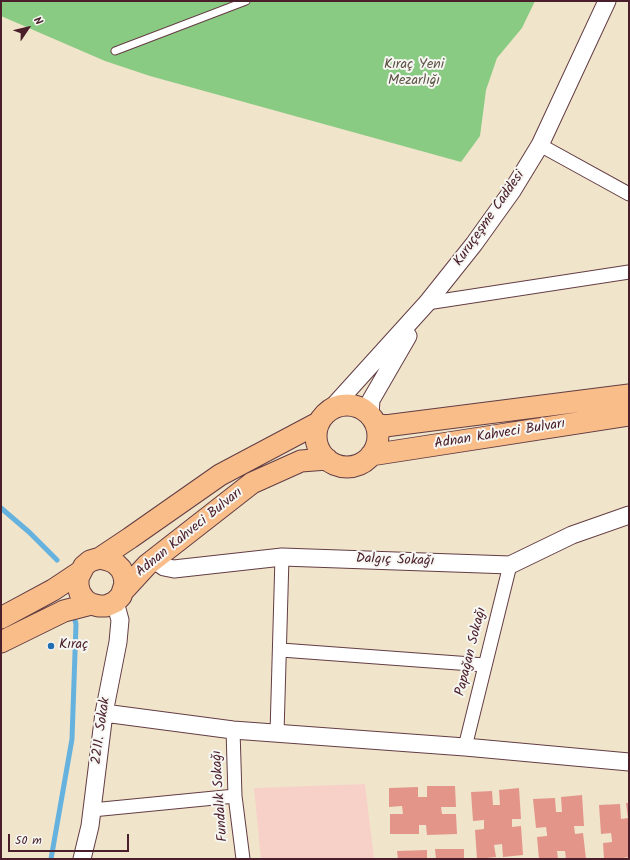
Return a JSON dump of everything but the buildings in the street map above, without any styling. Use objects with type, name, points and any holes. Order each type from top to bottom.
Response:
[{"type":"main road","points":[[1,618],[53,590],[80,572],[90,561],[100,558],[220,475],[325,416],[341,405],[352,405],[362,408],[373,420],[385,426],[629,395]]},
{"type":"main road","name":"Adnan Kahveci Bulvarı","points":[[371,455],[629,415]]},
{"type":"main road","points":[[325,416],[316,433],[320,452],[327,459],[345,467],[355,466],[364,462],[371,455],[376,445],[378,435],[373,420]]},
{"type":"main road","name":"Adnan Kahveci Bulvarı","points":[[120,596],[140,571],[252,483],[301,461],[327,459]]},
{"type":"main road","points":[[80,572],[78,586],[80,594],[91,604],[106,606],[120,596],[124,576],[121,568],[111,561],[100,558]]},
{"type":"main road","points":[[1,642],[64,611],[91,604]]},
{"type":"street","name":"Kuruçeşme Caddesi","points":[[325,416],[427,303],[474,244],[512,191],[540,145],[607,1]]},
{"type":"street","points":[[540,145],[629,194]]},
{"type":"street","points":[[373,420],[371,400],[381,380],[427,303],[629,272]]},
{"type":"street","name":"Dalgıç Sokağı","points":[[153,560],[164,567],[174,569],[282,557],[510,566],[572,535],[629,515]]},
{"type":"street","points":[[277,733],[282,557]]},
{"type":"street","name":"Papağan Sokağı","points":[[465,747],[510,566]]},
{"type":"street","name":"2211. Sokak","points":[[82,859],[90,826],[104,713],[118,642],[120,596]]},
{"type":"street","points":[[280,650],[485,665]]},
{"type":"street","points":[[104,713],[233,730],[465,747],[629,762]]},
{"type":"street","name":"Fundalık Sokağı","points":[[233,730],[235,796],[242,859]]},
{"type":"street","points":[[92,810],[235,796]]},
{"type":"lane","points":[[115,51],[246,1]]},
{"type":"shaded area","points":[[365,784],[374,859],[261,859],[254,788]]},
{"type":"green space","name":"Kıraç Yeni Mezarlığı","points":[[1,1],[535,1],[522,28],[497,58],[486,90],[480,136],[461,162],[150,76],[105,61],[1,16]]},
{"type":"waterway","points":[[1,508],[29,532],[57,560]]},
{"type":"waterway","points":[[51,859],[72,739],[76,624],[73,613]]},
{"type":"place","name":"Kıraç","points":[[51,646]]}]
